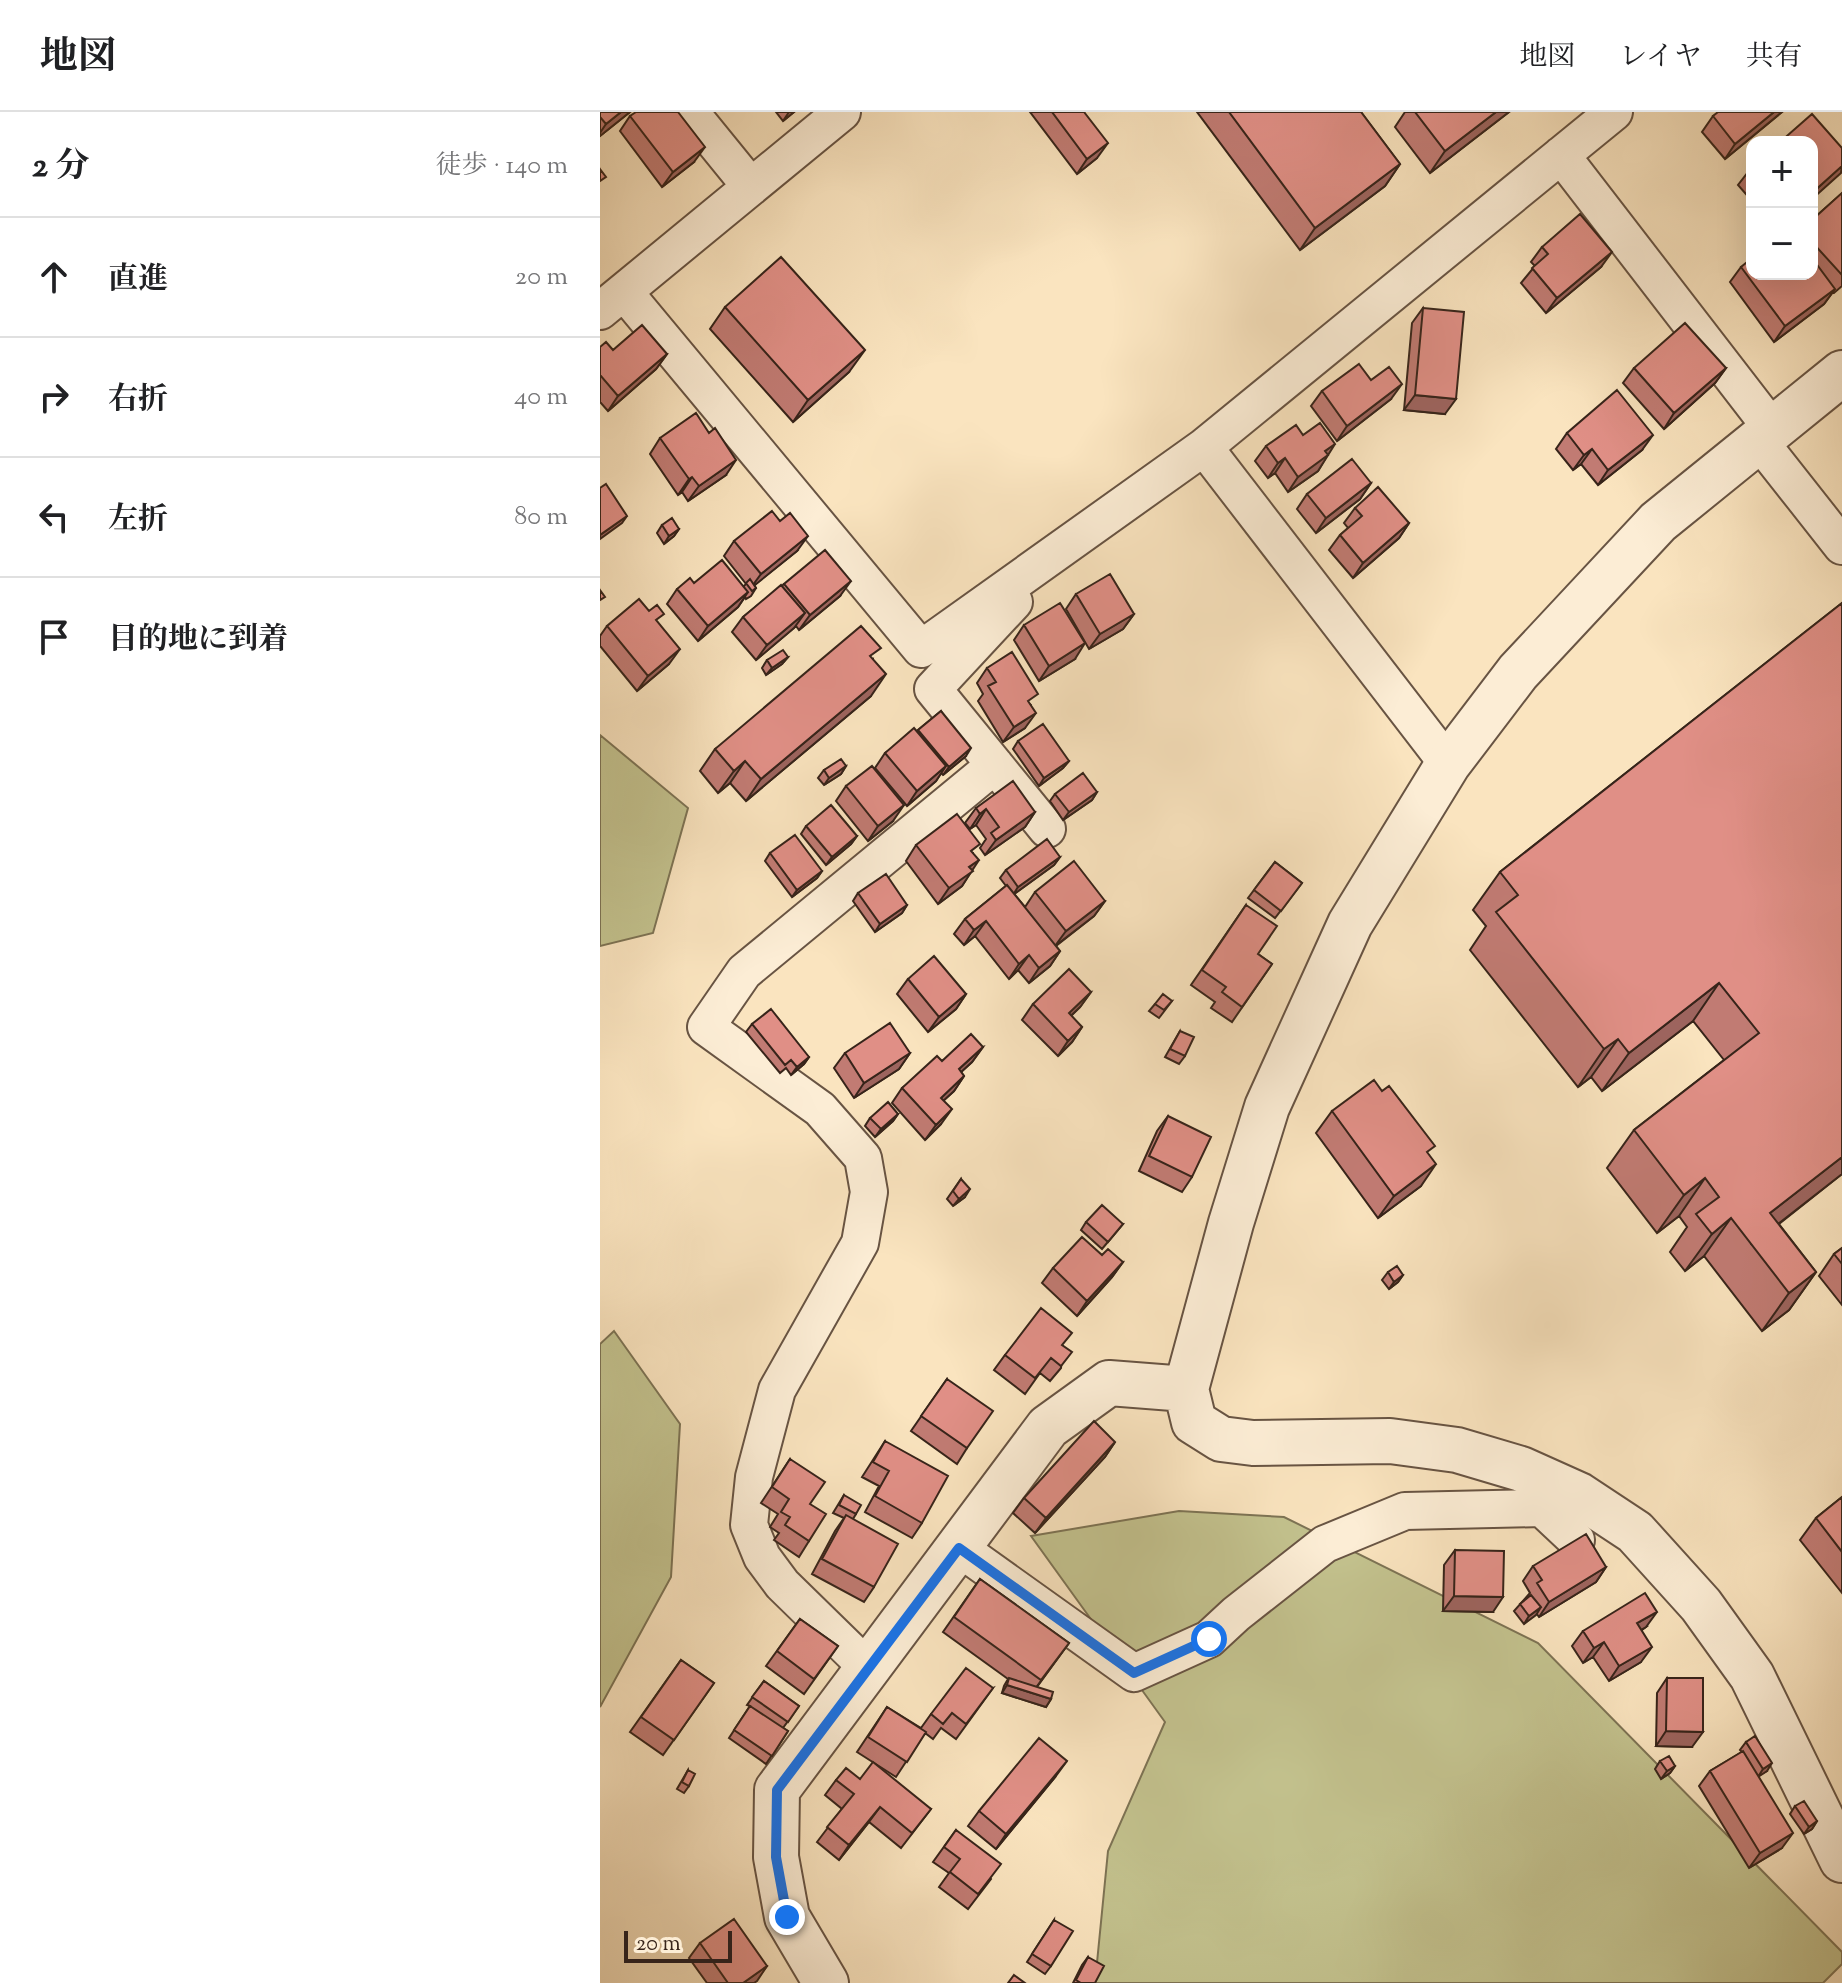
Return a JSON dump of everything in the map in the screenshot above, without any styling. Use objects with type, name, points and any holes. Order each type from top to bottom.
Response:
[{"type":"street","points":[[690,112],[751,187]]},
{"type":"street","points":[[842,112],[612,302],[921,649],[1204,447],[1614,112]]},
{"type":"street","points":[[1561,155],[1766,436],[1842,546]]},
{"type":"street","points":[[1842,373],[1658,522],[1518,672],[1448,764],[1350,924],[1267,1107],[1231,1223],[1186,1389],[1194,1422],[1221,1439],[1253,1443],[1390,1441],[1457,1450],[1521,1469],[1579,1495],[1635,1532],[1701,1605],[1752,1676],[1842,1860]]},
{"type":"street","points":[[1204,447],[1448,764]]},
{"type":"street","points":[[1047,829],[933,689],[1064,547]]},
{"type":"street","points":[[869,1669],[782,1584],[762,1557],[749,1525],[754,1477],[777,1390],[860,1243],[869,1192],[863,1158],[820,1109],[706,1027],[744,972],[995,765]]},
{"type":"street","points":[[826,1983],[787,1917],[776,1857],[777,1790],[1048,1427],[1109,1383],[1186,1389]]},
{"type":"street","points":[[959,1548],[1134,1673],[1209,1639],[1325,1544],[1405,1511],[1542,1508],[1576,1540]]},
{"type":"shaded area","points":[[600,735],[688,808],[653,933],[600,946]]},
{"type":"shaded area","points":[[614,1331],[680,1424],[671,1577],[600,1707],[600,1344]]},
{"type":"shaded area","points":[[1179,1511],[1284,1517],[1538,1643],[1842,1952],[1842,1964],[1823,1983],[1095,1983],[1108,1851],[1165,1722],[1031,1536]]},
{"type":"building","points":[[600,112],[621,112],[606,124]]},
{"type":"building","points":[[636,112],[678,112],[705,147],[673,172],[630,116]]},
{"type":"building","points":[[1052,112],[1084,112],[1108,143],[1087,159]]},
{"type":"building","points":[[1229,112],[1361,112],[1400,164],[1315,228]]},
{"type":"building","points":[[1415,112],[1496,112],[1445,151]]},
{"type":"building","points":[[1718,112],[1774,112],[1735,144],[1713,116]]},
{"type":"building","points":[[1812,114],[1842,148],[1842,166],[1818,188],[1818,136],[1787,136]]},
{"type":"building","points":[[1842,193],[1842,275],[1818,249],[1818,215]]},
{"type":"building","points":[[1580,214],[1612,252],[1557,298],[1532,268],[1548,254],[1542,247]]},
{"type":"building","points":[[781,257],[865,350],[808,400],[725,307]]},
{"type":"building","points":[[1818,266],[1835,289],[1785,326],[1751,280],[1818,280]]},
{"type":"building","points":[[1423,308],[1464,312],[1456,399],[1415,395]]},
{"type":"building","points":[[1685,323],[1726,368],[1674,413],[1634,368]]},
{"type":"building","points":[[642,325],[667,354],[618,396],[600,375],[600,347],[606,342],[613,350]]},
{"type":"building","points":[[1359,364],[1371,380],[1389,367],[1402,384],[1347,426],[1322,391]]},
{"type":"building","points":[[1617,390],[1653,435],[1608,470],[1592,449],[1584,455],[1567,433]]},
{"type":"building","points":[[696,413],[709,433],[715,428],[736,460],[699,486],[692,477],[689,479],[660,438]]},
{"type":"building","points":[[1320,423],[1335,444],[1325,451],[1328,455],[1298,477],[1285,458],[1278,463],[1266,446],[1296,425],[1303,435]]},
{"type":"building","points":[[1352,459],[1371,483],[1326,518],[1307,494]]},
{"type":"building","points":[[606,484],[627,516],[600,535],[600,488]]},
{"type":"building","points":[[1378,487],[1409,523],[1363,563],[1340,535],[1362,516],[1355,508]]},
{"type":"building","points":[[772,511],[780,521],[790,513],[808,536],[761,574],[734,541]]},
{"type":"building","points":[[672,518],[679,529],[669,536],[662,525]]},
{"type":"building","points":[[825,550],[851,581],[810,615],[784,584]]},
{"type":"building","points":[[722,560],[748,592],[708,626],[677,589],[690,578],[694,583]]},
{"type":"building","points":[[1110,574],[1134,614],[1100,634],[1076,594]]},
{"type":"building","points":[[750,579],[756,588],[752,591],[746,583]]},
{"type":"building","points":[[781,585],[805,613],[767,645],[743,617]]},
{"type":"building","points":[[639,599],[649,611],[657,605],[664,614],[656,620],[680,649],[648,676],[607,626]]},
{"type":"building","points":[[1060,603],[1085,643],[1049,666],[1024,625]]},
{"type":"building","points":[[1842,603],[1842,1157],[1770,1213],[1816,1272],[1789,1293],[1731,1218],[1712,1234],[1696,1214],[1719,1197],[1705,1178],[1684,1195],[1634,1130],[1759,1033],[1719,983],[1629,1053],[1618,1039],[1604,1049],[1496,912],[1518,895],[1500,872]]},
{"type":"building","points":[[861,626],[881,648],[870,656],[886,674],[761,779],[745,761],[734,771],[715,749]]},
{"type":"building","points":[[783,650],[788,657],[772,668],[767,660]]},
{"type":"building","points":[[1012,652],[1038,694],[1028,701],[1036,713],[1014,727],[988,686],[996,682],[987,668]]},
{"type":"building","points":[[941,711],[971,748],[949,767],[918,730]]},
{"type":"building","points":[[1043,724],[1069,761],[1044,778],[1018,741]]},
{"type":"building","points":[[914,728],[946,766],[917,791],[885,753]]},
{"type":"building","points":[[841,759],[846,766],[829,778],[824,770]]},
{"type":"building","points":[[872,766],[904,805],[878,826],[846,786]]},
{"type":"building","points":[[1083,773],[1097,792],[1069,812],[1055,794]]},
{"type":"building","points":[[1013,781],[1035,812],[996,840],[991,833],[999,827],[986,809],[980,814],[976,808]]},
{"type":"building","points":[[831,805],[857,836],[832,857],[806,826]]},
{"type":"building","points":[[957,814],[980,844],[971,851],[979,860],[969,867],[973,871],[949,888],[916,845]]},
{"type":"building","points":[[795,835],[822,871],[797,890],[770,853]]},
{"type":"building","points":[[1047,839],[1060,857],[1018,887],[1006,870]]},
{"type":"building","points":[[1074,861],[1105,901],[1066,931],[1035,892]]},
{"type":"building","points":[[1275,862],[1302,883],[1281,911],[1254,890]]},
{"type":"building","points":[[886,874],[907,905],[880,924],[858,893]]},
{"type":"building","points":[[1007,885],[1060,951],[1039,968],[1029,955],[1019,964],[986,921],[974,930],[965,919]]},
{"type":"building","points":[[1246,905],[1277,926],[1258,954],[1272,964],[1242,1007],[1222,992],[1226,987],[1202,970]]},
{"type":"building","points":[[934,956],[966,994],[939,1017],[908,979]]},
{"type":"building","points":[[1069,969],[1091,992],[1069,1013],[1082,1027],[1068,1041],[1033,1004]]},
{"type":"building","points":[[1163,994],[1172,1001],[1164,1010],[1155,1004]]},
{"type":"building","points":[[771,1009],[809,1057],[797,1067],[791,1060],[785,1065],[752,1024]]},
{"type":"building","points":[[890,1023],[910,1053],[864,1083],[845,1053]]},
{"type":"building","points":[[1180,1031],[1194,1037],[1185,1056],[1170,1049]]},
{"type":"building","points":[[971,1034],[983,1047],[959,1069],[964,1076],[941,1098],[952,1109],[936,1125],[902,1088],[937,1056],[942,1061]]},
{"type":"building","points":[[1374,1080],[1382,1091],[1389,1086],[1435,1146],[1427,1152],[1436,1164],[1394,1196],[1332,1111]]},
{"type":"building","points":[[888,1102],[898,1114],[881,1129],[870,1118]]},
{"type":"building","points":[[1168,1116],[1211,1137],[1192,1177],[1149,1156]]},
{"type":"building","points":[[961,1179],[970,1189],[959,1199],[953,1191]]},
{"type":"building","points":[[1102,1205],[1123,1224],[1108,1242],[1086,1222]]},
{"type":"building","points":[[1082,1237],[1102,1255],[1108,1249],[1123,1262],[1087,1301],[1053,1268]]},
{"type":"building","points":[[1842,1248],[1842,1264],[1834,1254]]},
{"type":"building","points":[[1397,1266],[1403,1275],[1394,1282],[1388,1272]]},
{"type":"building","points":[[1041,1308],[1072,1333],[1062,1345],[1072,1352],[1061,1366],[1051,1358],[1035,1378],[1005,1355]]},
{"type":"building","points":[[947,1379],[993,1411],[967,1448],[921,1416]]},
{"type":"building","points":[[1094,1421],[1115,1442],[1046,1518],[1024,1498]]},
{"type":"building","points":[[885,1441],[948,1476],[922,1523],[875,1496],[889,1471],[873,1462]]},
{"type":"building","points":[[790,1459],[825,1482],[810,1504],[826,1514],[809,1541],[785,1525],[790,1517],[781,1512],[789,1499],[772,1487]]},
{"type":"building","points":[[844,1495],[861,1505],[856,1514],[839,1505]]},
{"type":"building","points":[[1842,1497],[1842,1552],[1816,1518]]},
{"type":"building","points":[[846,1515],[898,1544],[874,1587],[822,1559]]},
{"type":"building","points":[[1586,1534],[1606,1567],[1549,1602],[1537,1583],[1542,1580],[1533,1566]]},
{"type":"building","points":[[1455,1550],[1504,1551],[1503,1597],[1454,1596]]},
{"type":"building","points":[[980,1579],[1069,1643],[1041,1680],[954,1617]]},
{"type":"building","points":[[1645,1593],[1657,1612],[1637,1623],[1652,1647],[1619,1666],[1604,1642],[1594,1648],[1583,1631]]},
{"type":"building","points":[[1531,1595],[1541,1607],[1529,1616],[1520,1604]]},
{"type":"building","points":[[800,1619],[838,1646],[814,1679],[777,1651]]},
{"type":"building","points":[[681,1660],[714,1683],[674,1740],[641,1717]]},
{"type":"building","points":[[966,1668],[993,1688],[966,1724],[952,1713],[943,1724],[931,1714]]},
{"type":"building","points":[[1009,1678],[1053,1692],[1051,1699],[1007,1685]]},
{"type":"building","points":[[1667,1678],[1703,1678],[1703,1732],[1666,1731]]},
{"type":"building","points":[[764,1681],[799,1706],[788,1722],[752,1697]]},
{"type":"building","points":[[750,1706],[788,1731],[772,1756],[734,1730]]},
{"type":"building","points":[[887,1707],[926,1732],[907,1762],[868,1737]]},
{"type":"building","points":[[1755,1736],[1772,1763],[1763,1769],[1746,1742]]},
{"type":"building","points":[[1039,1738],[1067,1761],[1006,1834],[979,1811]]},
{"type":"building","points":[[1743,1751],[1793,1833],[1760,1853],[1710,1771]]},
{"type":"building","points":[[1669,1756],[1675,1766],[1667,1771],[1660,1761]]},
{"type":"building","points":[[873,1762],[931,1809],[912,1833],[880,1807],[849,1845],[827,1827],[854,1794],[836,1780],[846,1768],[860,1779]]},
{"type":"building","points":[[688,1770],[695,1774],[689,1786],[682,1782]]},
{"type":"building","points":[[1804,1801],[1817,1821],[1809,1827],[1795,1806]]},
{"type":"building","points":[[956,1830],[1001,1864],[978,1894],[950,1872],[960,1859],[944,1847]]},
{"type":"building","points":[[734,1919],[767,1966],[743,1983],[728,1983],[700,1943]]},
{"type":"building","points":[[1054,1920],[1073,1931],[1051,1966],[1032,1954]]},
{"type":"building","points":[[1088,1957],[1104,1966],[1095,1983],[1081,1983],[1076,1980]]},
{"type":"building","points":[[1014,1975],[1025,1983],[1008,1983]]},
{"type":"route","points":[[787,1917],[776,1857],[777,1790],[959,1548],[1134,1673],[1209,1639]]}]
